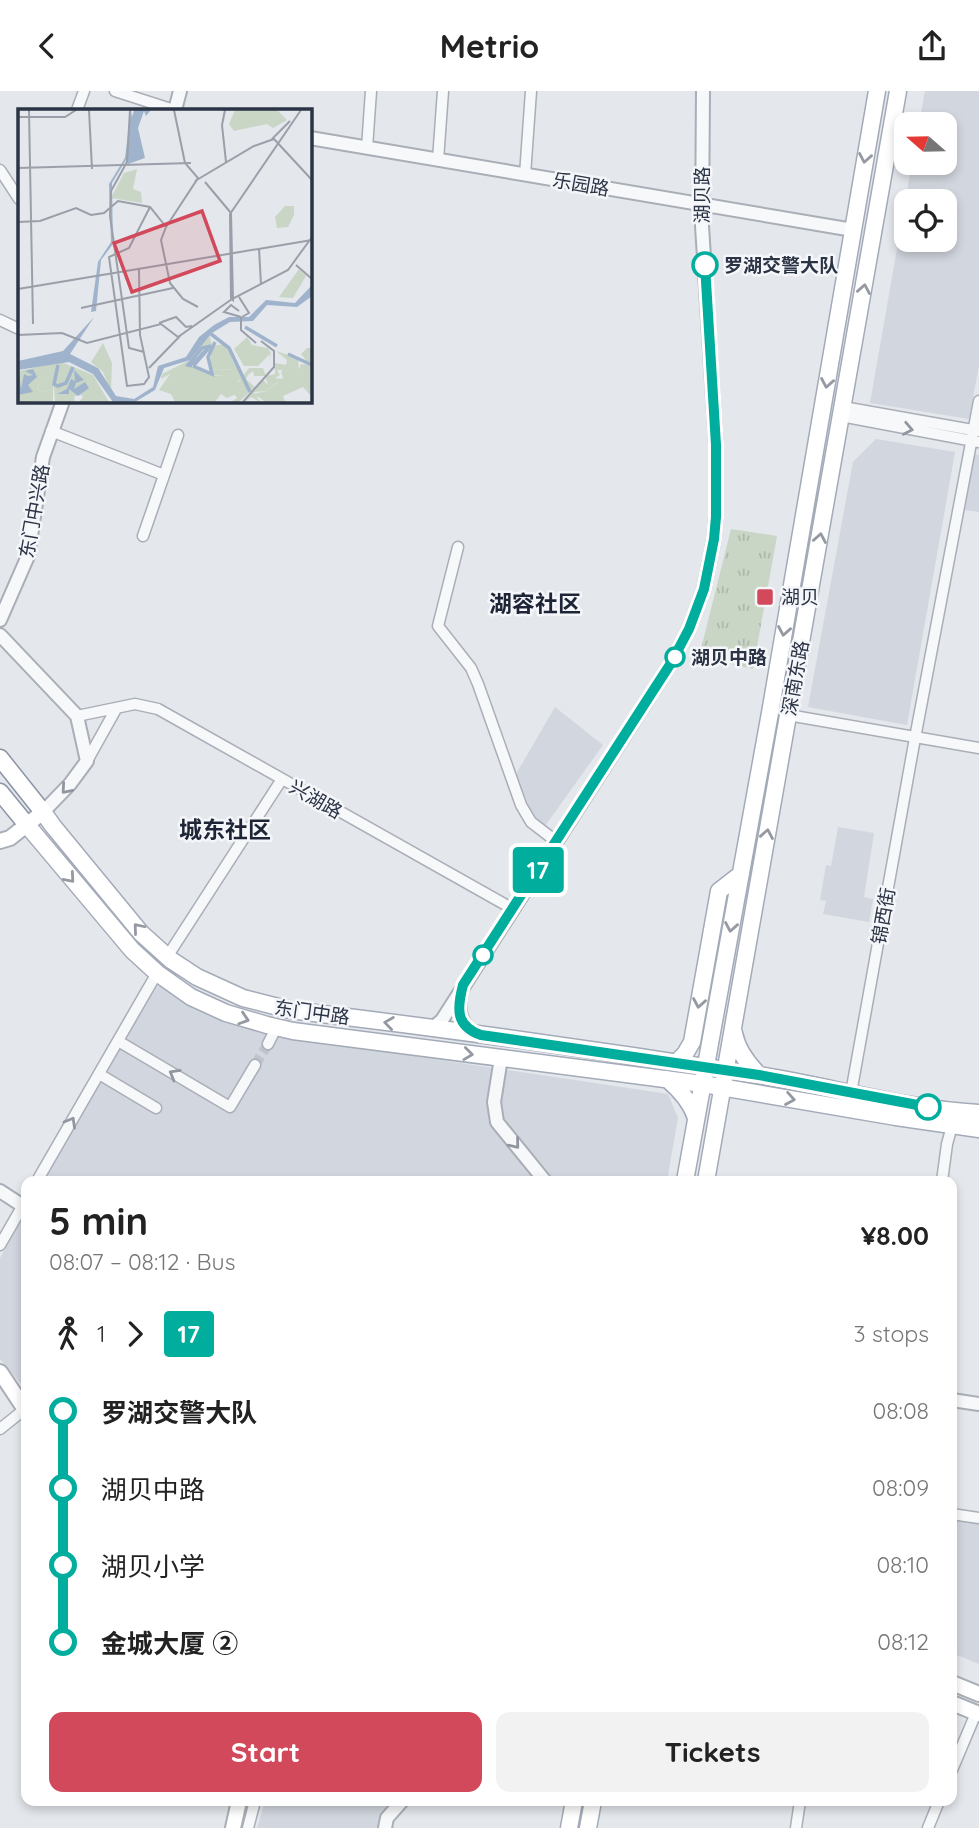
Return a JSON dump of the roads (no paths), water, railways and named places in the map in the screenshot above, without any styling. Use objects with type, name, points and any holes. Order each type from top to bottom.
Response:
[{"type":"main road","name":"深南东路","points":[[686,1176],[770,713],[877,91]]},
{"type":"main road","name":"深南东路","points":[[707,1176],[898,91]]},
{"type":"main road","name":"东门中路","points":[[0,758],[53,827],[142,933],[183,969],[215,987],[243,998],[290,1010],[706,1067],[934,1108],[979,1113]]},
{"type":"main road","name":"东门中路","points":[[0,792],[132,950],[181,991],[233,1015],[276,1028],[723,1087],[979,1129]]},
{"type":"main road","points":[[0,841],[10,838],[43,812]]},
{"type":"main road","points":[[0,832],[27,825]]},
{"type":"main road","points":[[676,1063],[692,1042],[719,891],[741,874]]},
{"type":"main road","points":[[734,1022],[738,1048],[759,1075]]},
{"type":"main road","points":[[667,1079],[688,1102],[696,1118]]},
{"type":"main road","points":[[717,1121],[721,1109],[734,1098],[756,1093]]},
{"type":"main road","points":[[0,1372],[21,1403]]},
{"type":"main road","points":[[957,1685],[979,1694]]},
{"type":"main road","points":[[957,1705],[977,1713]]},
{"type":"main road","points":[[233,1828],[238,1806]]},
{"type":"main road","points":[[569,1828],[573,1806]]},
{"type":"main road","points":[[588,1828],[592,1806]]},
{"type":"street","points":[[77,109],[84,91]]},
{"type":"street","points":[[115,91],[172,109]]},
{"type":"street","points":[[175,109],[180,91]]},
{"type":"street","points":[[367,148],[371,91]]},
{"type":"street","points":[[438,160],[443,91]]},
{"type":"street","points":[[525,175],[531,91]]},
{"type":"street","name":"湖贝路","points":[[425,1028],[440,1022],[671,663],[689,629],[704,589],[714,539],[717,471],[701,204],[703,91]]},
{"type":"street","name":"乐园路","points":[[312,138],[853,230]]},
{"type":"street","points":[[0,170],[18,197]]},
{"type":"street","points":[[0,320],[18,329]]},
{"type":"street","name":"锦西街","points":[[851,1093],[915,738],[976,436],[979,401]]},
{"type":"street","name":"东门中兴路","points":[[0,620],[27,556],[40,470],[62,403]]},
{"type":"street","points":[[842,412],[976,436]]},
{"type":"street","points":[[51,431],[164,475]]},
{"type":"street","points":[[143,536],[178,435]]},
{"type":"street","points":[[458,547],[438,626],[471,668],[521,805],[531,822],[557,842]]},
{"type":"street","points":[[0,635],[77,716],[87,761]]},
{"type":"street","name":"兴湖路","points":[[77,716],[135,704],[158,709],[513,909]]},
{"type":"street","points":[[43,812],[71,784],[116,709]]},
{"type":"street","points":[[789,715],[979,748]]},
{"type":"street","points":[[167,957],[282,779]]},
{"type":"street","points":[[40,1176],[157,973]]},
{"type":"street","points":[[463,985],[460,1018],[468,1029],[481,1035]]},
{"type":"street","points":[[268,1044],[276,1028]]},
{"type":"street","points":[[118,1041],[230,1107],[255,1065]]},
{"type":"street","points":[[500,1058],[494,1102],[497,1122],[541,1176]]},
{"type":"street","points":[[99,1074],[156,1108]]},
{"type":"street","points":[[943,1176],[952,1126]]},
{"type":"street","points":[[0,1191],[21,1201]]},
{"type":"street","points":[[0,1245],[21,1210]]},
{"type":"street","points":[[957,1401],[979,1404]]},
{"type":"street","points":[[0,1429],[21,1414]]},
{"type":"street","points":[[957,1515],[979,1518]]},
{"type":"street","points":[[957,1759],[977,1713]]},
{"type":"street","points":[[248,1828],[254,1806]]},
{"type":"street","points":[[385,1828],[387,1818],[398,1806]]},
{"type":"street","points":[[796,1828],[799,1806]]},
{"type":"street","points":[[928,1828],[938,1806]]},
{"type":"tunnel","points":[[255,1065],[268,1044]]},
{"type":"place","name":"罗湖交警大队","points":[[705,265]]},
{"type":"place","name":"湖贝","points":[[765,597]]},
{"type":"place","name":"湖贝中路","points":[[675,657]]},
{"type":"district","name":"湖容社区","points":[[535,604]]},
{"type":"district","name":"城东社区","points":[[225,830]]}]
